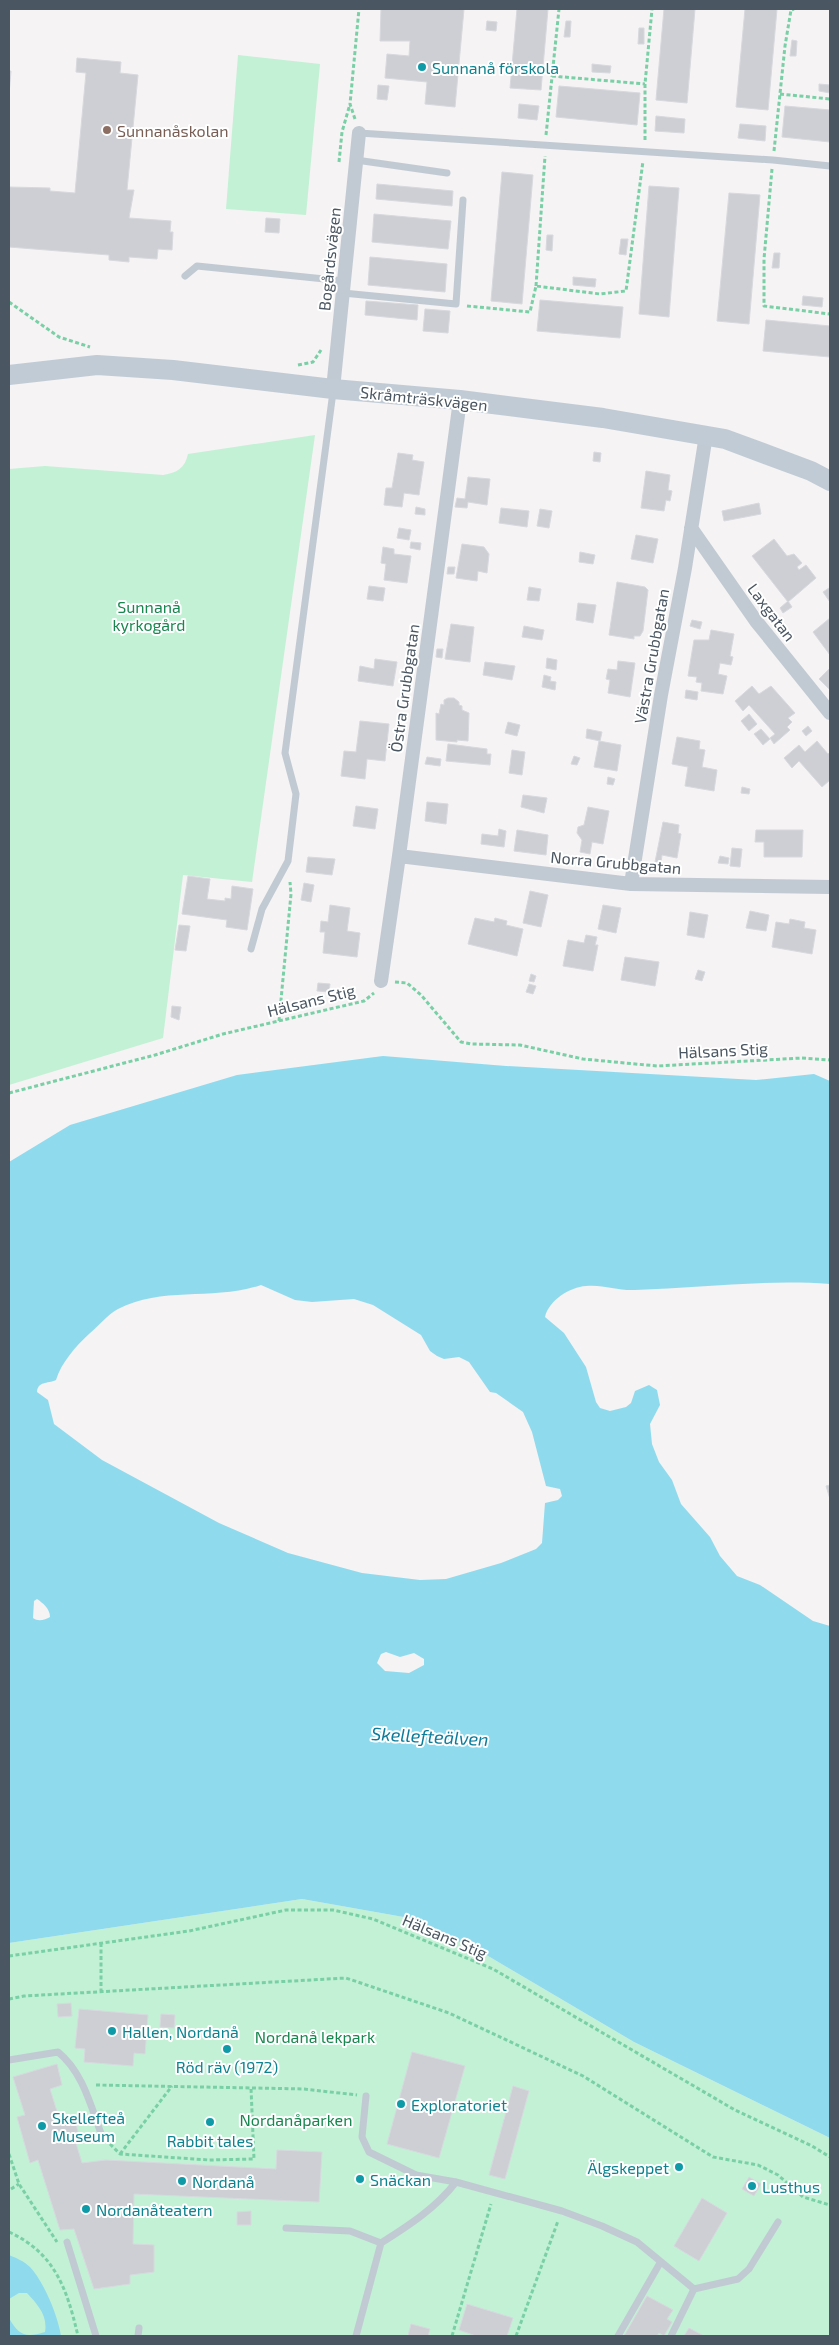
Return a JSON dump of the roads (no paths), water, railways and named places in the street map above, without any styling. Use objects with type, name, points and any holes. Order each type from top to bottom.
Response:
[{"type":"main road","name":"Skråmträskvägen","points":[[9,375],[97,365],[172,370],[333,389],[460,400],[603,418],[725,438],[811,470],[830,481]]},
{"type":"street","name":"Bogårdsvägen","points":[[333,389],[359,133]]},
{"type":"street","name":"Östra Grubbgatan","points":[[381,981],[460,400]]},
{"type":"street","name":"Västra Grubbgatan","points":[[631,884],[661,695],[706,436]]},
{"type":"street","name":"Laxgatan","points":[[691,528],[756,621],[830,714]]},
{"type":"street","name":"Norra Grubbgatan","points":[[399,856],[631,884],[830,888]]},
{"type":"lane","points":[[359,133],[773,160],[830,166]]},
{"type":"lane","points":[[356,160],[447,173]]},
{"type":"lane","points":[[185,276],[197,266],[456,304],[463,200]]},
{"type":"lane","points":[[251,948],[262,908],[288,861],[296,794],[286,752],[333,389]]},
{"type":"lane","points":[[9,2060],[58,2052],[69,2061],[82,2084],[102,2136]]},
{"type":"lane","points":[[366,2096],[362,2137],[369,2152],[416,2174],[456,2182],[494,2194],[562,2211],[637,2242],[660,2263],[694,2289]]},
{"type":"lane","points":[[356,2336],[381,2243],[405,2228],[444,2197],[456,2182]]},
{"type":"lane","points":[[694,2289],[738,2279],[748,2269],[778,2222]]},
{"type":"lane","points":[[286,2228],[350,2231],[381,2243]]},
{"type":"lane","points":[[66,2242],[96,2336]]},
{"type":"lane","points":[[618,2336],[660,2263]]},
{"type":"lane","points":[[671,2336],[694,2289]]},
{"type":"water","name":"Skellefteälven","points":[[383,1056],[506,1066],[756,1080],[814,1074],[830,1081],[830,1284],[757,1283],[635,1290],[586,1286],[573,1289],[561,1295],[551,1305],[545,1317],[564,1333],[586,1367],[596,1402],[600,1408],[610,1411],[626,1407],[631,1403],[635,1391],[649,1385],[657,1390],[660,1405],[650,1424],[652,1444],[659,1462],[672,1480],[681,1504],[710,1537],[720,1556],[737,1576],[760,1585],[813,1621],[830,1626],[830,2138],[634,2042],[483,1953],[409,1918],[302,1899],[9,1943],[9,1162],[70,1125],[237,1075]],"holes":[[[261,1285],[295,1300],[312,1302],[354,1299],[373,1305],[421,1335],[430,1351],[437,1356],[444,1359],[459,1357],[469,1362],[490,1392],[496,1393],[523,1412],[532,1432],[546,1486],[560,1489],[562,1496],[558,1500],[545,1503],[542,1543],[536,1549],[501,1563],[446,1579],[420,1580],[362,1573],[288,1553],[219,1523],[102,1460],[54,1424],[48,1400],[37,1392],[39,1386],[56,1380],[61,1367],[74,1349],[114,1311],[135,1302],[153,1298],[243,1290]],[[37,1599],[44,1604],[49,1611],[50,1617],[41,1620],[33,1618],[34,1601]],[[386,1652],[400,1657],[414,1653],[424,1659],[424,1665],[409,1673],[385,1671],[377,1663],[381,1654]]]},
{"type":"water","points":[[9,2255],[28,2265],[35,2273],[54,2309],[61,2336],[9,2336],[9,2318],[16,2329],[28,2335],[45,2332],[45,2320],[41,2310],[27,2293],[19,2293],[9,2299]]},
{"type":"place","name":"Sunnanå förskola","points":[[422,67]]},
{"type":"place","name":"Sunnanåskolan","points":[[107,130]]},
{"type":"place","name":"Hallen, Nordanå","points":[[112,2031]]},
{"type":"place","name":"Röd räv (1972)","points":[[227,2049]]},
{"type":"place","name":"Exploratoriet","points":[[401,2104]]},
{"type":"place","name":"Rabbit tales","points":[[210,2122]]},
{"type":"place","name":"Skellefteå Museum","points":[[42,2126]]},
{"type":"place","name":"Älgskeppet","points":[[679,2167]]},
{"type":"place","name":"Snäckan","points":[[360,2179]]},
{"type":"place","name":"Nordanå","points":[[182,2181]]},
{"type":"place","name":"Lusthus","points":[[752,2186]]},
{"type":"place","name":"Nordanåteatern","points":[[86,2209]]},
{"type":"park label","name":"Sunnanå kyrkogård","points":[[149,615]]},
{"type":"park label","name":"Nordanå lekpark","points":[[315,2036]]},
{"type":"park label","name":"Nordanåparken","points":[[296,2119]]}]
